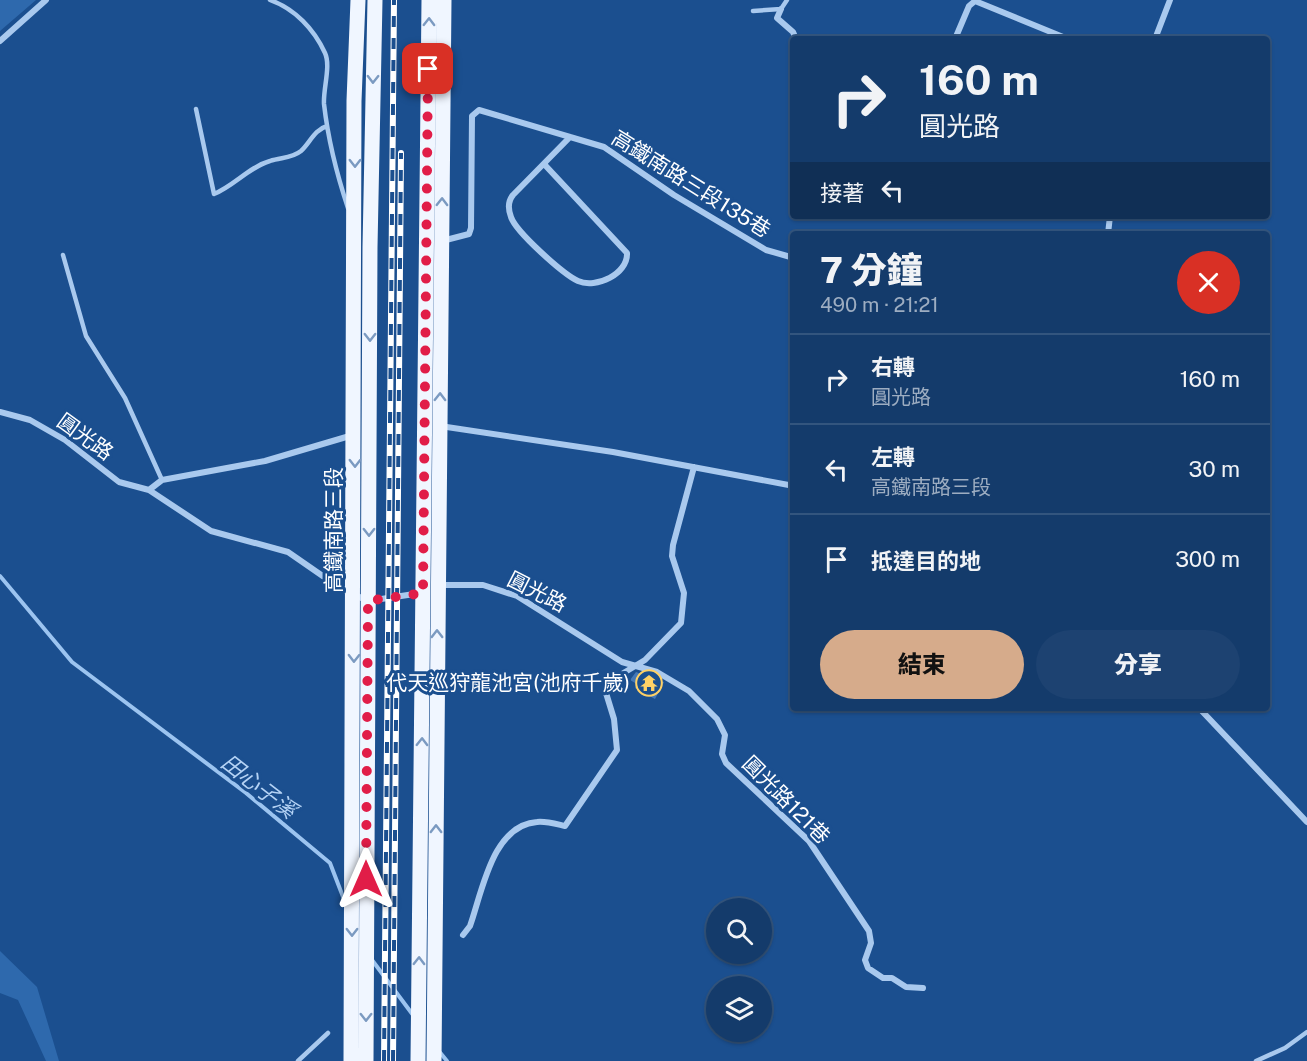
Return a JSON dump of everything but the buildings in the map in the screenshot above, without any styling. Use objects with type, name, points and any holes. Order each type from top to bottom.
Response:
[{"type":"main road","name":"高鐵南路三段","points":[[358,0],[354,101],[355,435],[362,598]]},
{"type":"main road","name":"高鐵南路三段","points":[[351,1061],[359,811],[375,0]]},
{"type":"main road","points":[[429,0],[423,593],[428,886],[434,1061]]},
{"type":"main road","points":[[418,1061],[428,886],[438,585],[444,0]]},
{"type":"main road","points":[[426,301],[442,242]]},
{"type":"main road","points":[[356,325],[370,247]]},
{"type":"main road","name":"高鐵南路三段","points":[[359,811],[366,1061]]},
{"type":"street","points":[[0,41],[46,0]]},
{"type":"street","points":[[1156,36],[1170,0]]},
{"type":"street","points":[[956,36],[969,6],[975,1],[1061,36]]},
{"type":"street","points":[[781,9],[777,18],[795,36]]},
{"type":"street","name":"高鐵南路三段135巷","points":[[442,242],[463,238],[469,234],[471,228],[472,116],[479,110],[604,147],[674,195],[766,250],[790,257]]},
{"type":"street","points":[[544,164],[627,253],[627,262],[621,271],[595,281],[580,282],[564,272],[515,225],[510,215],[509,200],[570,137]]},
{"type":"street","name":"圓光路","points":[[0,412],[30,420],[65,440],[119,482],[149,490],[211,531],[288,552],[362,598],[423,593],[438,585],[483,585],[517,596],[622,662],[635,665]]},
{"type":"street","points":[[440,426],[694,466],[790,485]]},
{"type":"street","points":[[149,490],[162,480],[265,461],[355,435]]},
{"type":"street","points":[[464,935],[470,926],[491,860],[504,841],[520,827],[532,823],[565,826],[617,750],[614,718],[606,693],[607,683],[652,654],[681,623],[684,593],[672,556],[694,466]]},
{"type":"street","name":"圓光路121巷","points":[[635,665],[657,672],[689,691],[717,719],[724,735],[722,754],[726,763],[809,841],[869,931],[872,943],[865,960],[868,968],[883,978],[892,978],[906,987],[923,988]]},
{"type":"street","points":[[1202,711],[1307,822]]},
{"type":"lane","points":[[270,0],[293,11],[306,23],[326,54],[324,101],[327,126],[345,199],[355,228]]},
{"type":"lane","points":[[753,11],[781,9],[787,0]]},
{"type":"lane","points":[[196,109],[214,194],[228,188],[261,164],[288,158],[300,152],[314,135],[327,126]]},
{"type":"lane","points":[[63,255],[86,336],[125,398],[162,480]]},
{"type":"lane","points":[[1256,1061],[1285,1048],[1307,1032]]},
{"type":"lane","points":[[298,1061],[328,1033]]},
{"type":"shaded area","points":[[0,0],[36,0],[0,31]]},
{"type":"shaded area","points":[[0,951],[37,987],[59,1061],[46,1061],[18,1000],[0,993]]},
{"type":"waterway","name":"田心子溪","points":[[0,576],[72,662],[246,793],[330,863],[345,902]]},
{"type":"waterway","name":"田心子溪","points":[[372,960],[413,1015]]},
{"type":"waterway","name":"田心子溪","points":[[438,1050],[447,1061]]},
{"type":"railway","points":[[384,1061],[394,0]]},
{"type":"railway","points":[[393,1061],[401,153]]},
{"type":"place","name":"代天巡狩龍池宮(池府千歲)","points":[[649,683]]},
{"type":"route","points":[[366,879],[368,601],[423,593],[428,69]]}]
